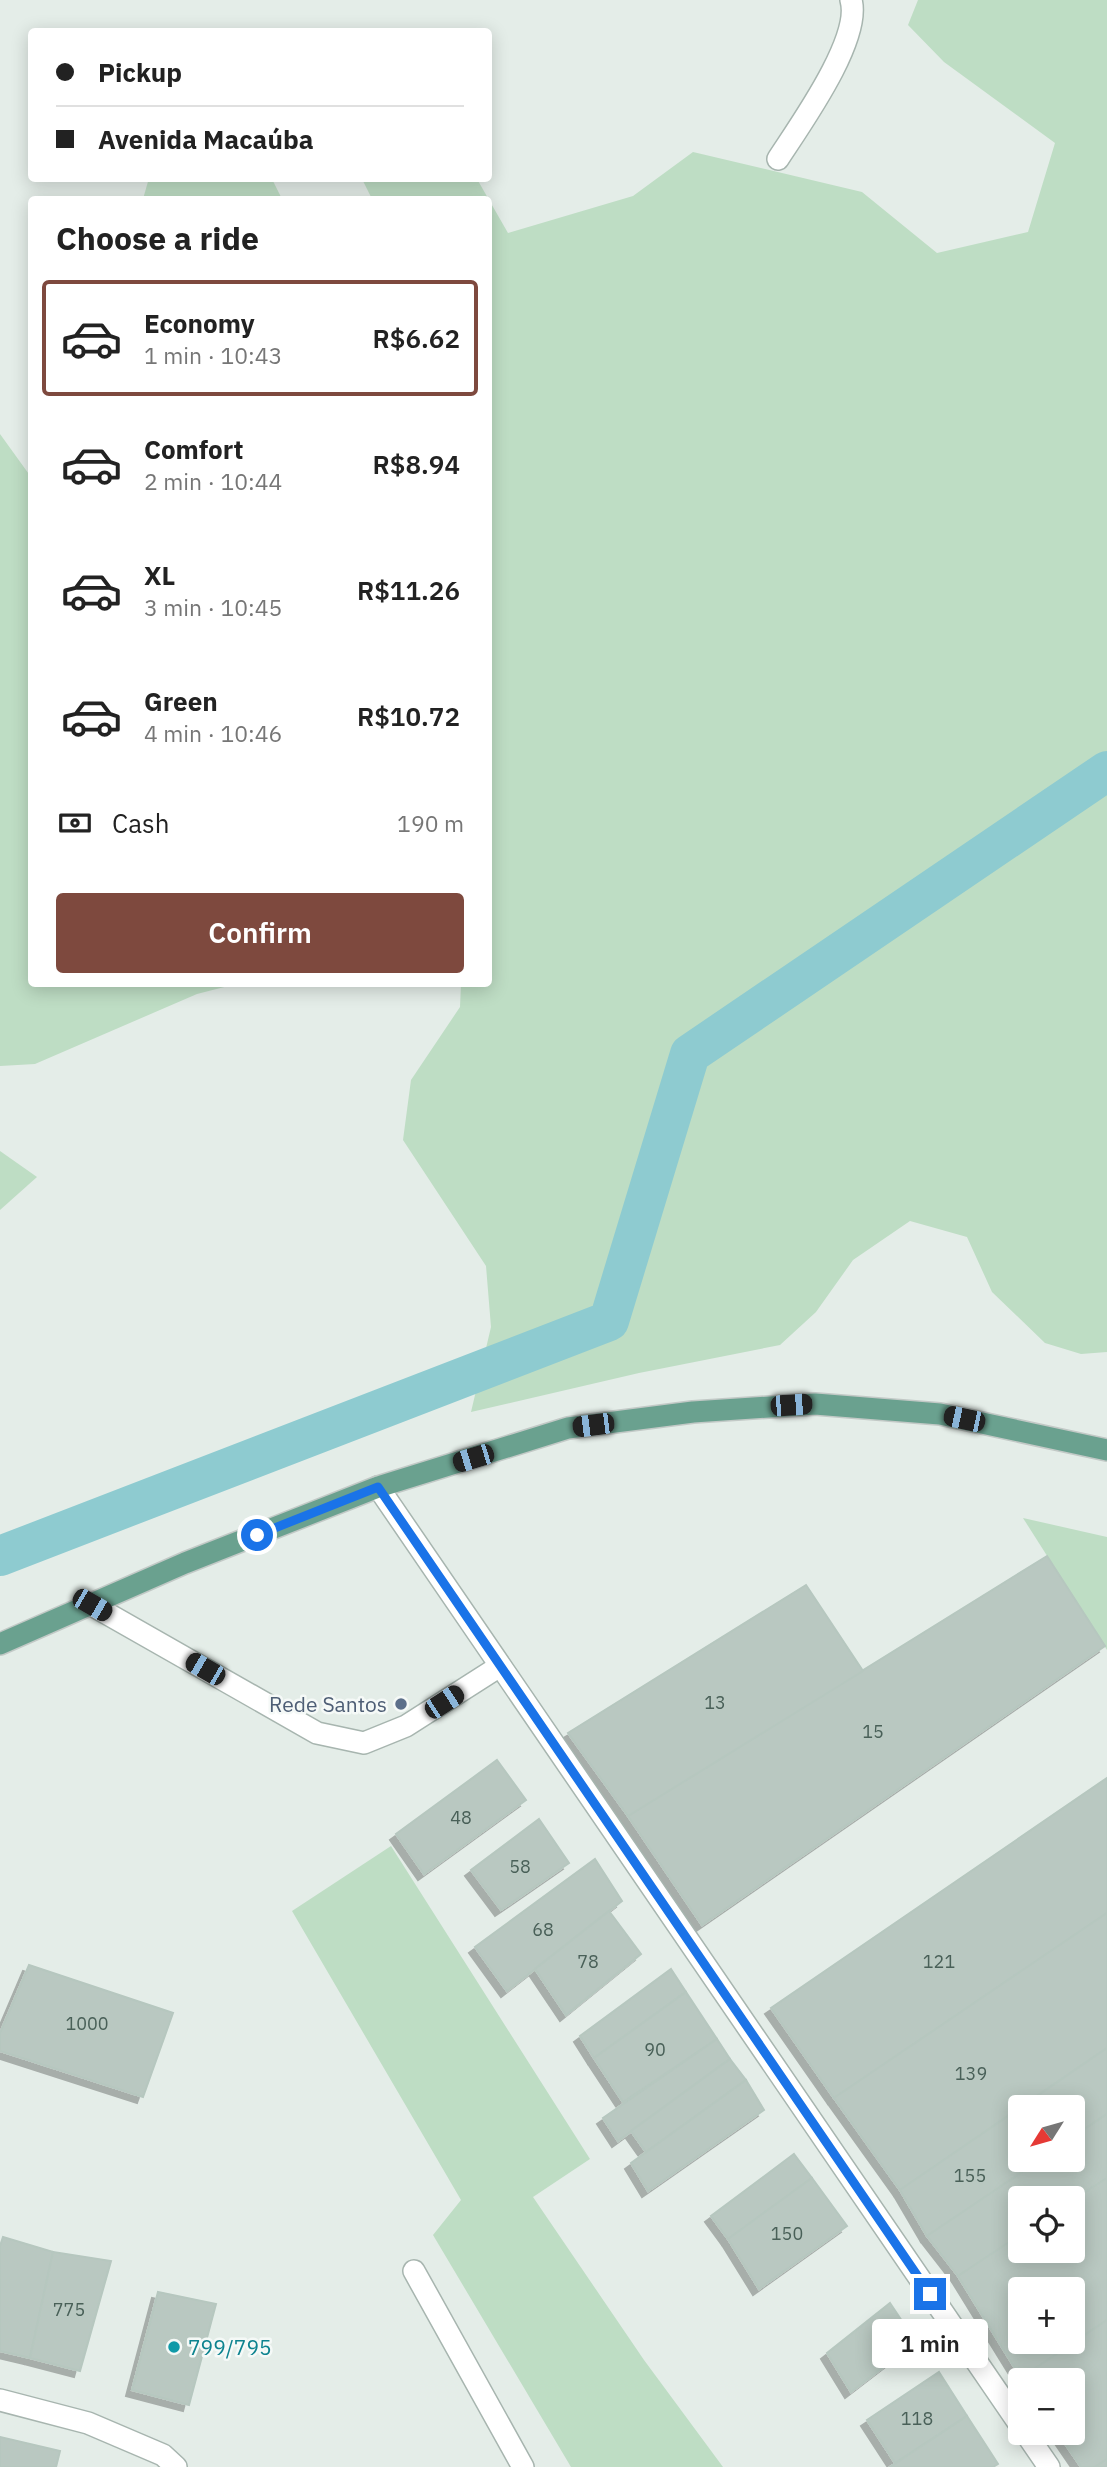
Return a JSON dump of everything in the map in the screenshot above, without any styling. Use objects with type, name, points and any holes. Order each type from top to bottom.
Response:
[{"type":"main road","points":[[0,1644],[185,1563],[378,1487],[568,1428],[693,1412],[815,1404],[940,1414],[1107,1450]]},
{"type":"street","points":[[778,159],[838,62],[854,11],[851,0]]},
{"type":"street","points":[[378,1487],[1008,2407]]},
{"type":"street","points":[[92,1605],[317,1733],[364,1743],[406,1726],[500,1666]]},
{"type":"street","points":[[414,2271],[523,2467]]},
{"type":"street","points":[[0,2400],[88,2423],[163,2455],[176,2467]]},
{"type":"street","points":[[1034,2445],[1049,2467]]},
{"type":"green space","points":[[918,0],[1107,0],[1107,1352],[1081,1354],[1045,1343],[992,1292],[967,1237],[910,1221],[853,1260],[816,1312],[780,1345],[639,1373],[471,1412],[491,1327],[486,1266],[403,1140],[411,1080],[460,1007],[461,987],[492,987],[492,205],[508,233],[633,196],[693,152],[862,192],[937,253],[1028,232],[1055,143],[944,62],[908,25]]},
{"type":"green space","points":[[148,182],[274,182],[280,196],[144,196]]},
{"type":"green space","points":[[364,182],[479,182],[487,196],[370,196]]},
{"type":"green space","points":[[0,434],[28,473],[28,987],[224,987],[197,994],[35,1064],[0,1066]]},
{"type":"green space","points":[[0,1151],[37,1177],[0,1210]]},
{"type":"green space","points":[[1023,1518],[1107,1537],[1107,1650]]},
{"type":"green space","points":[[391,1846],[590,2159],[533,2197],[644,2360],[723,2467],[571,2467],[433,2235],[461,2200],[292,1911]]},
{"type":"building","points":[[1047,1556],[1105,1646],[702,1925],[628,1816]]},
{"type":"building","points":[[806,1585],[863,1671],[628,1816],[568,1733]]},
{"type":"building","points":[[497,1760],[526,1800],[424,1874],[396,1834]]},
{"type":"building","points":[[1107,1778],[1107,1913],[834,2098],[771,2008]]},
{"type":"building","points":[[539,1819],[569,1863],[501,1910],[471,1870]]},
{"type":"building","points":[[595,1859],[622,1901],[507,1991],[475,1947]]},
{"type":"building","points":[[609,1911],[641,1954],[566,2015],[535,1969]]},
{"type":"building","points":[[1107,1913],[1107,2048],[1038,2095],[1008,2095],[1008,2116],[900,2190],[834,2098]]},
{"type":"building","points":[[29,1965],[173,2013],[143,2097],[0,2051],[0,2033]]},
{"type":"building","points":[[671,1969],[686,1992],[594,2058],[580,2036]]},
{"type":"building","points":[[686,1992],[717,2039],[623,2102],[594,2058]]},
{"type":"building","points":[[717,2039],[730,2059],[618,2141],[603,2118]]},
{"type":"building","points":[[1107,2048],[1107,2114],[1085,2129],[1085,2095],[1038,2095]]},
{"type":"building","points":[[730,2059],[746,2080],[646,2152],[631,2131]]},
{"type":"building","points":[[746,2080],[764,2110],[648,2191],[631,2163]]},
{"type":"building","points":[[1107,2114],[1107,2178],[1085,2192],[1085,2186],[1008,2186],[1008,2243],[958,2276],[927,2236],[1022,2172],[1085,2172],[1085,2129]]},
{"type":"building","points":[[1008,2116],[1008,2172],[1022,2172],[927,2236],[900,2190]]},
{"type":"building","points":[[794,2154],[812,2178],[728,2239],[711,2216]]},
{"type":"building","points":[[812,2178],[847,2226],[759,2289],[728,2239]]},
{"type":"building","points":[[1107,2178],[1107,2320],[1085,2335],[1085,2277],[1008,2277],[1008,2354],[1057,2354],[1036,2368],[1015,2368],[958,2276],[1008,2243],[1008,2263],[1085,2263],[1085,2192]]},
{"type":"building","points":[[3,2237],[53,2252],[30,2358],[0,2351],[0,2246]]},
{"type":"building","points":[[53,2252],[111,2261],[80,2371],[30,2358]]},
{"type":"building","name":"799/795","points":[[158,2292],[216,2304],[189,2405],[132,2390]]},
{"type":"building","points":[[890,2303],[916,2342],[851,2392],[827,2353]]},
{"type":"building","points":[[1107,2320],[1107,2459],[1095,2467],[1081,2467],[1066,2445],[1085,2445],[1085,2368],[1036,2368],[1057,2354],[1085,2354],[1085,2335]]},
{"type":"building","points":[[939,2372],[967,2416],[895,2463],[867,2420]]},
{"type":"building","points":[[967,2416],[998,2464],[993,2467],[890,2467]]},
{"type":"building","points":[[0,2437],[60,2451],[56,2467],[0,2467]]},
{"type":"building","points":[[1107,2459],[1107,2467],[1095,2467]]},
{"type":"waterway","points":[[0,1556],[609,1321],[690,1054],[1107,771]]},
{"type":"place","name":"Rede Santos","points":[[401,1704]]},
{"type":"place","name":"799/795","points":[[174,2347]]},
{"type":"route","points":[[257,1535],[378,1487],[930,2294]]}]
